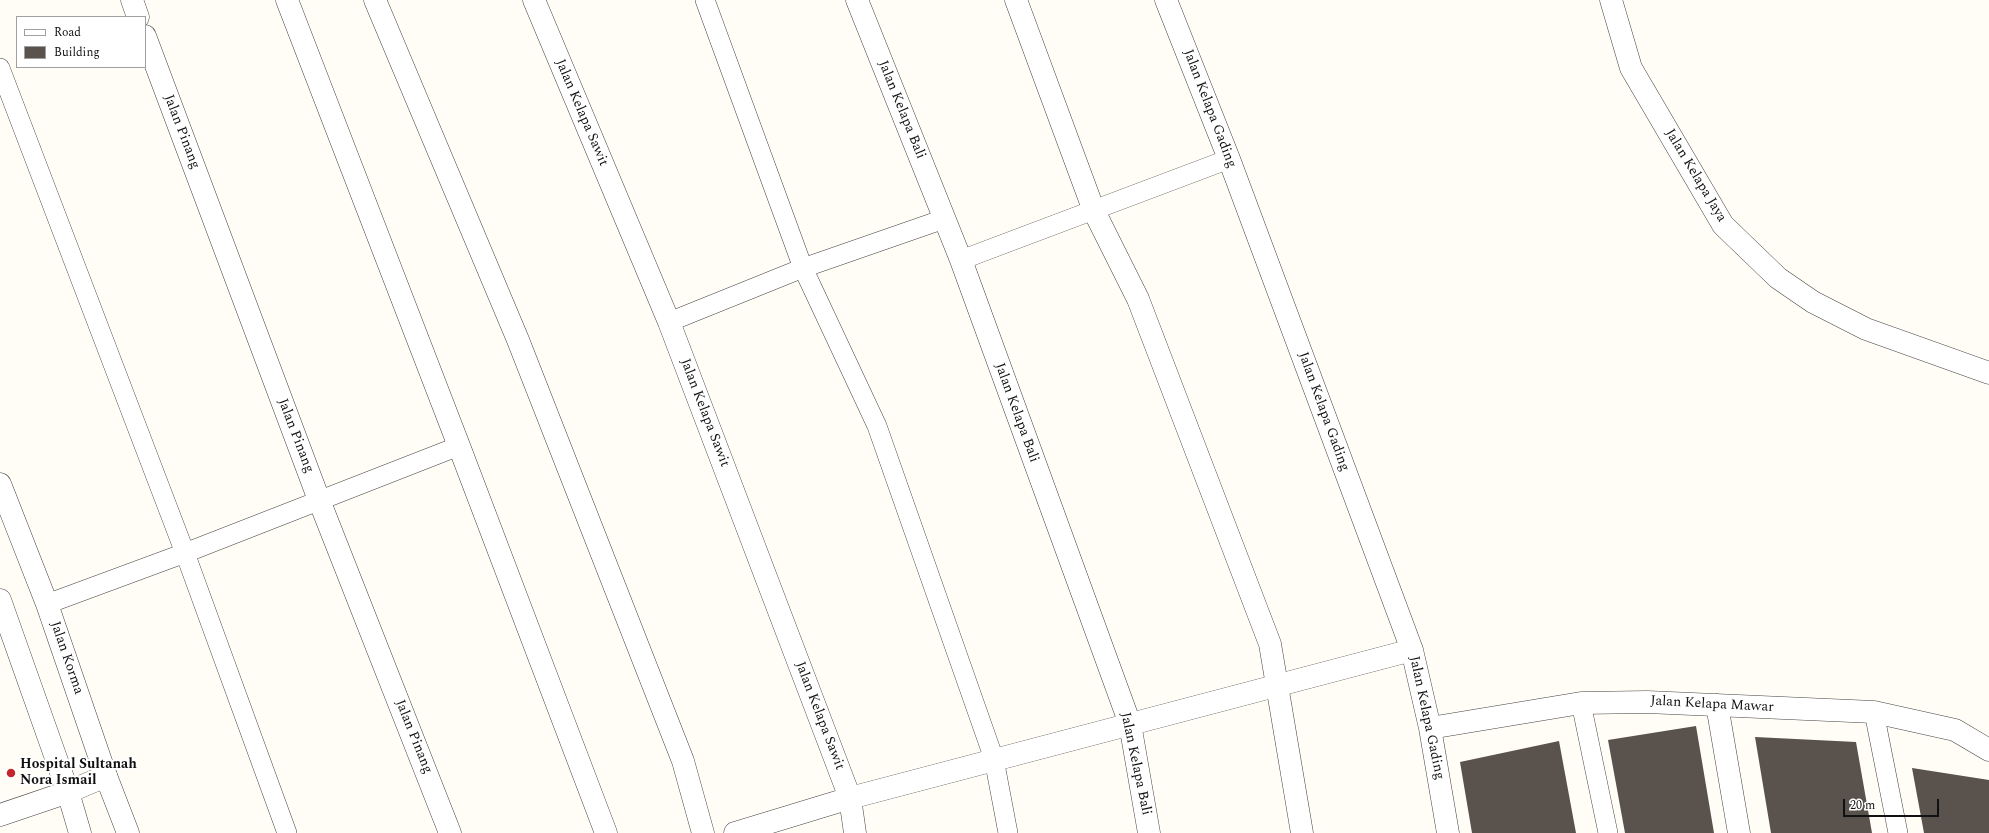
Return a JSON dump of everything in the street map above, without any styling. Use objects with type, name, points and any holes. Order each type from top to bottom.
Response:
[{"type":"street","points":[[132,0],[138,16]]},
{"type":"street","points":[[287,0],[460,446],[606,833]]},
{"type":"street","points":[[375,0],[518,340],[683,761],[704,833]]},
{"type":"street","name":"Jalan Kelapa Sawit","points":[[534,0],[670,322],[850,798],[855,833]]},
{"type":"street","name":"Jalan Kelapa Bali","points":[[857,0],[961,260],[1130,724],[1149,833]]},
{"type":"street","points":[[1016,0],[1094,211],[1143,314],[1270,644],[1302,833]]},
{"type":"street","name":"Jalan Kelapa Gading","points":[[1166,0],[1229,160],[1412,650],[1430,728],[1448,833]]},
{"type":"street","name":"Jalan Kelapa Jaya","points":[[1611,0],[1631,68],[1723,225],[1778,278],[1813,302],[1866,329],[1989,372]]},
{"type":"street","name":"Jalan Pinang","points":[[146,39],[319,500],[450,833]]},
{"type":"street","name":"Jalan Korma","points":[[0,484],[47,604],[106,776],[128,833]]},
{"type":"street","points":[[0,600],[68,792],[80,833]]},
{"type":"street","points":[[735,833],[850,798],[994,759],[1412,650]]},
{"type":"street","name":"Jalan Kelapa Mawar","points":[[1430,728],[1581,703],[1647,702],[1874,712],[1955,730],[1989,750]]},
{"type":"street","points":[[1717,705],[1739,833]]},
{"type":"street","points":[[0,815],[68,792],[106,776]]},
{"type":"lane","points":[[704,0],[803,268],[877,426],[994,759],[1008,833]]},
{"type":"lane","points":[[0,68],[185,553],[287,833]]},
{"type":"lane","points":[[961,260],[1229,160]]},
{"type":"lane","points":[[670,322],[803,268],[944,219]]},
{"type":"lane","points":[[47,604],[185,553],[460,446]]},
{"type":"lane","points":[[1581,703],[1608,833]]},
{"type":"lane","points":[[1874,712],[1898,833]]},
{"type":"building","points":[[1696,726],[1714,833],[1625,833],[1608,740]]},
{"type":"building","points":[[1755,737],[1856,742],[1872,833],[1771,833]]},
{"type":"building","points":[[1559,741],[1576,833],[1472,833],[1460,762]]},
{"type":"building","points":[[1912,768],[1989,780],[1989,833],[1924,833]]},
{"type":"place","name":"Hospital Sultanah Nora Ismail","points":[[11,773]]}]
